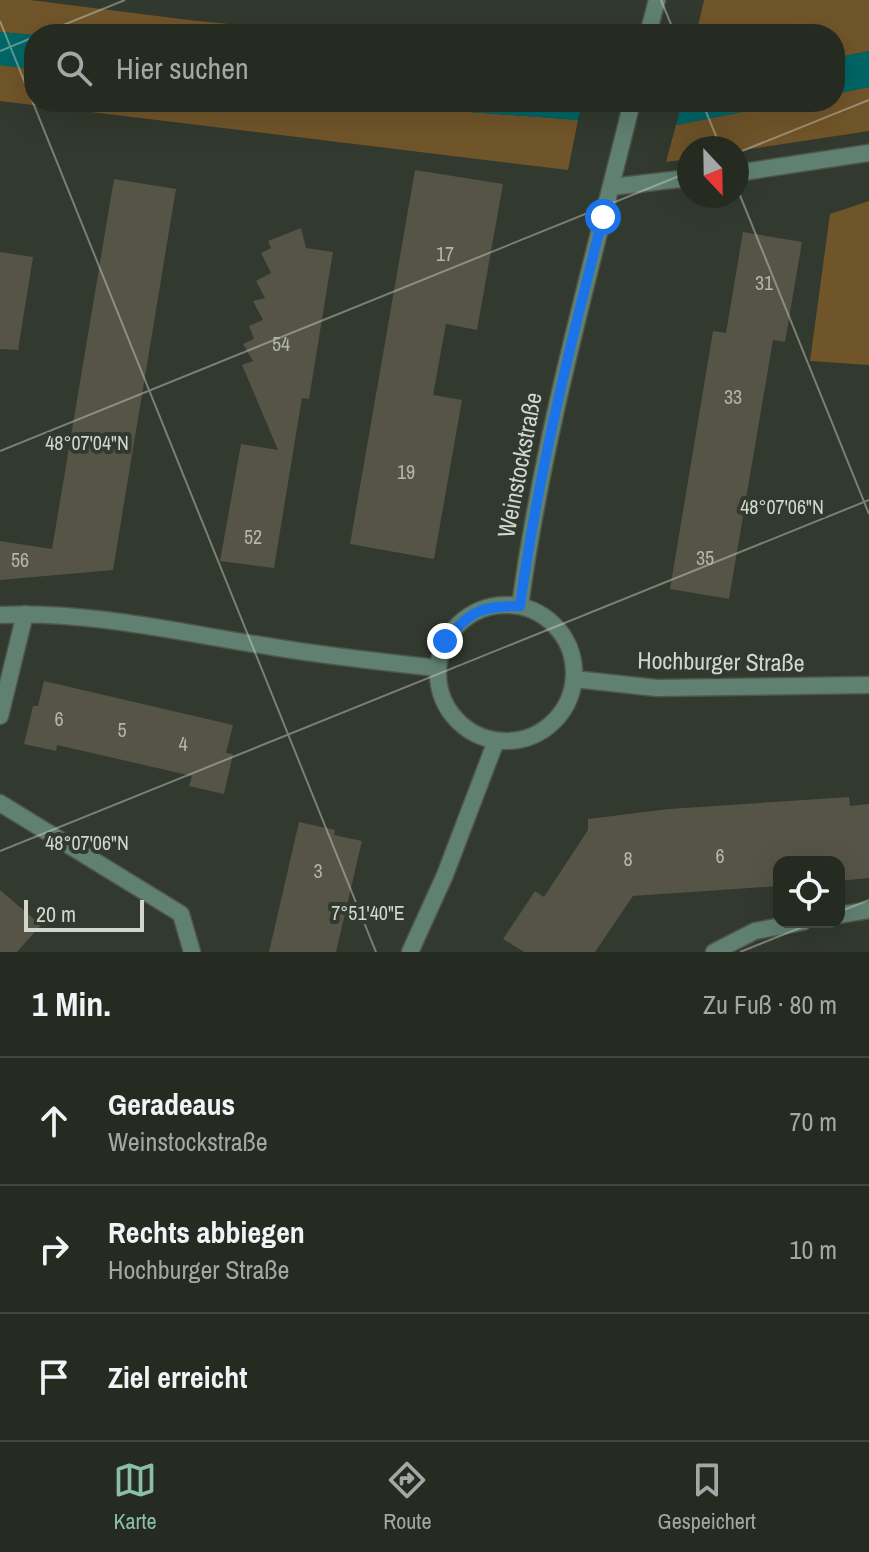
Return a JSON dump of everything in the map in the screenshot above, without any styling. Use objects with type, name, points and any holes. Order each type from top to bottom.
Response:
[{"type":"street","points":[[651,24],[656,4]]},
{"type":"street","name":"Weinstockstraße","points":[[520,606],[558,393],[629,112]]},
{"type":"street","points":[[749,171],[869,153]]},
{"type":"street","points":[[611,187],[677,179]]},
{"type":"street","points":[[493,606],[520,606],[542,615],[560,632],[572,655],[574,679],[567,703],[550,725],[524,739],[496,741],[471,732],[450,714],[440,692],[437,668],[445,641],[466,617],[493,606]]},
{"type":"street","points":[[0,716],[25,614]]},
{"type":"street","points":[[0,615],[84,616],[129,621],[274,647],[437,668]]},
{"type":"street","name":"Hochburger Straße","points":[[574,679],[657,688],[869,685]]},
{"type":"street","points":[[410,952],[445,875],[496,741]]},
{"type":"street","points":[[0,803],[181,914],[192,952]]},
{"type":"street","points":[[845,914],[869,910]]},
{"type":"street","points":[[714,952],[755,931],[773,928]]},
{"type":"shaded area","points":[[0,0],[30,0],[229,24],[24,24],[24,34],[0,32]]},
{"type":"shaded area","points":[[704,0],[869,0],[869,51],[845,56],[845,24],[698,24]]},
{"type":"shaded area","points":[[0,65],[24,68],[24,104],[0,101]]},
{"type":"shaded area","points":[[869,87],[869,131],[749,149],[749,136],[677,136],[677,161],[666,162],[676,125],[743,112],[845,112],[845,92]]},
{"type":"shaded area","points":[[91,112],[470,112],[578,120],[568,170]]},
{"type":"shaded area","points":[[869,201],[869,365],[810,361],[830,214]]},
{"type":"water","points":[[0,32],[24,34],[24,68],[0,65]]},
{"type":"water","points":[[869,51],[869,87],[845,92],[845,56]]},
{"type":"water","points":[[470,112],[580,112],[578,120]]},
{"type":"water","points":[[679,112],[743,112],[676,125]]},
{"type":"building","points":[[415,170],[503,184],[477,330],[446,324],[433,395],[462,400],[434,559],[350,544]]},
{"type":"building","points":[[114,179],[176,189],[113,570],[0,580],[0,541],[52,549]]},
{"type":"building","points":[[301,228],[306,248],[333,252],[309,399],[302,398],[274,568],[220,561],[241,444],[278,450],[242,365],[253,361],[243,344],[254,339],[249,326],[263,320],[253,301],[265,298],[256,281],[271,273],[261,253],[271,248],[268,241]]},
{"type":"building","points":[[743,232],[802,242],[785,342],[773,340],[729,599],[670,589],[713,331],[726,333]]},
{"type":"building","points":[[0,252],[33,257],[18,350],[0,349]]},
{"type":"building","points":[[44,681],[233,725],[226,753],[233,754],[224,794],[189,786],[192,776],[57,745],[56,751],[24,744],[33,706],[38,706]]},
{"type":"building","points":[[849,797],[850,806],[869,804],[869,878],[845,880],[845,856],[773,856],[773,886],[633,896],[595,952],[524,952],[503,939],[535,891],[544,897],[588,830],[588,819],[669,809]]},
{"type":"building","points":[[299,822],[335,830],[334,835],[362,841],[336,952],[269,952]]},
{"type":"building","points":[[0,890],[41,925],[17,952],[0,952]]},
{"type":"route","points":[[445,641],[466,617],[493,606],[520,606],[558,393],[603,217]]}]
